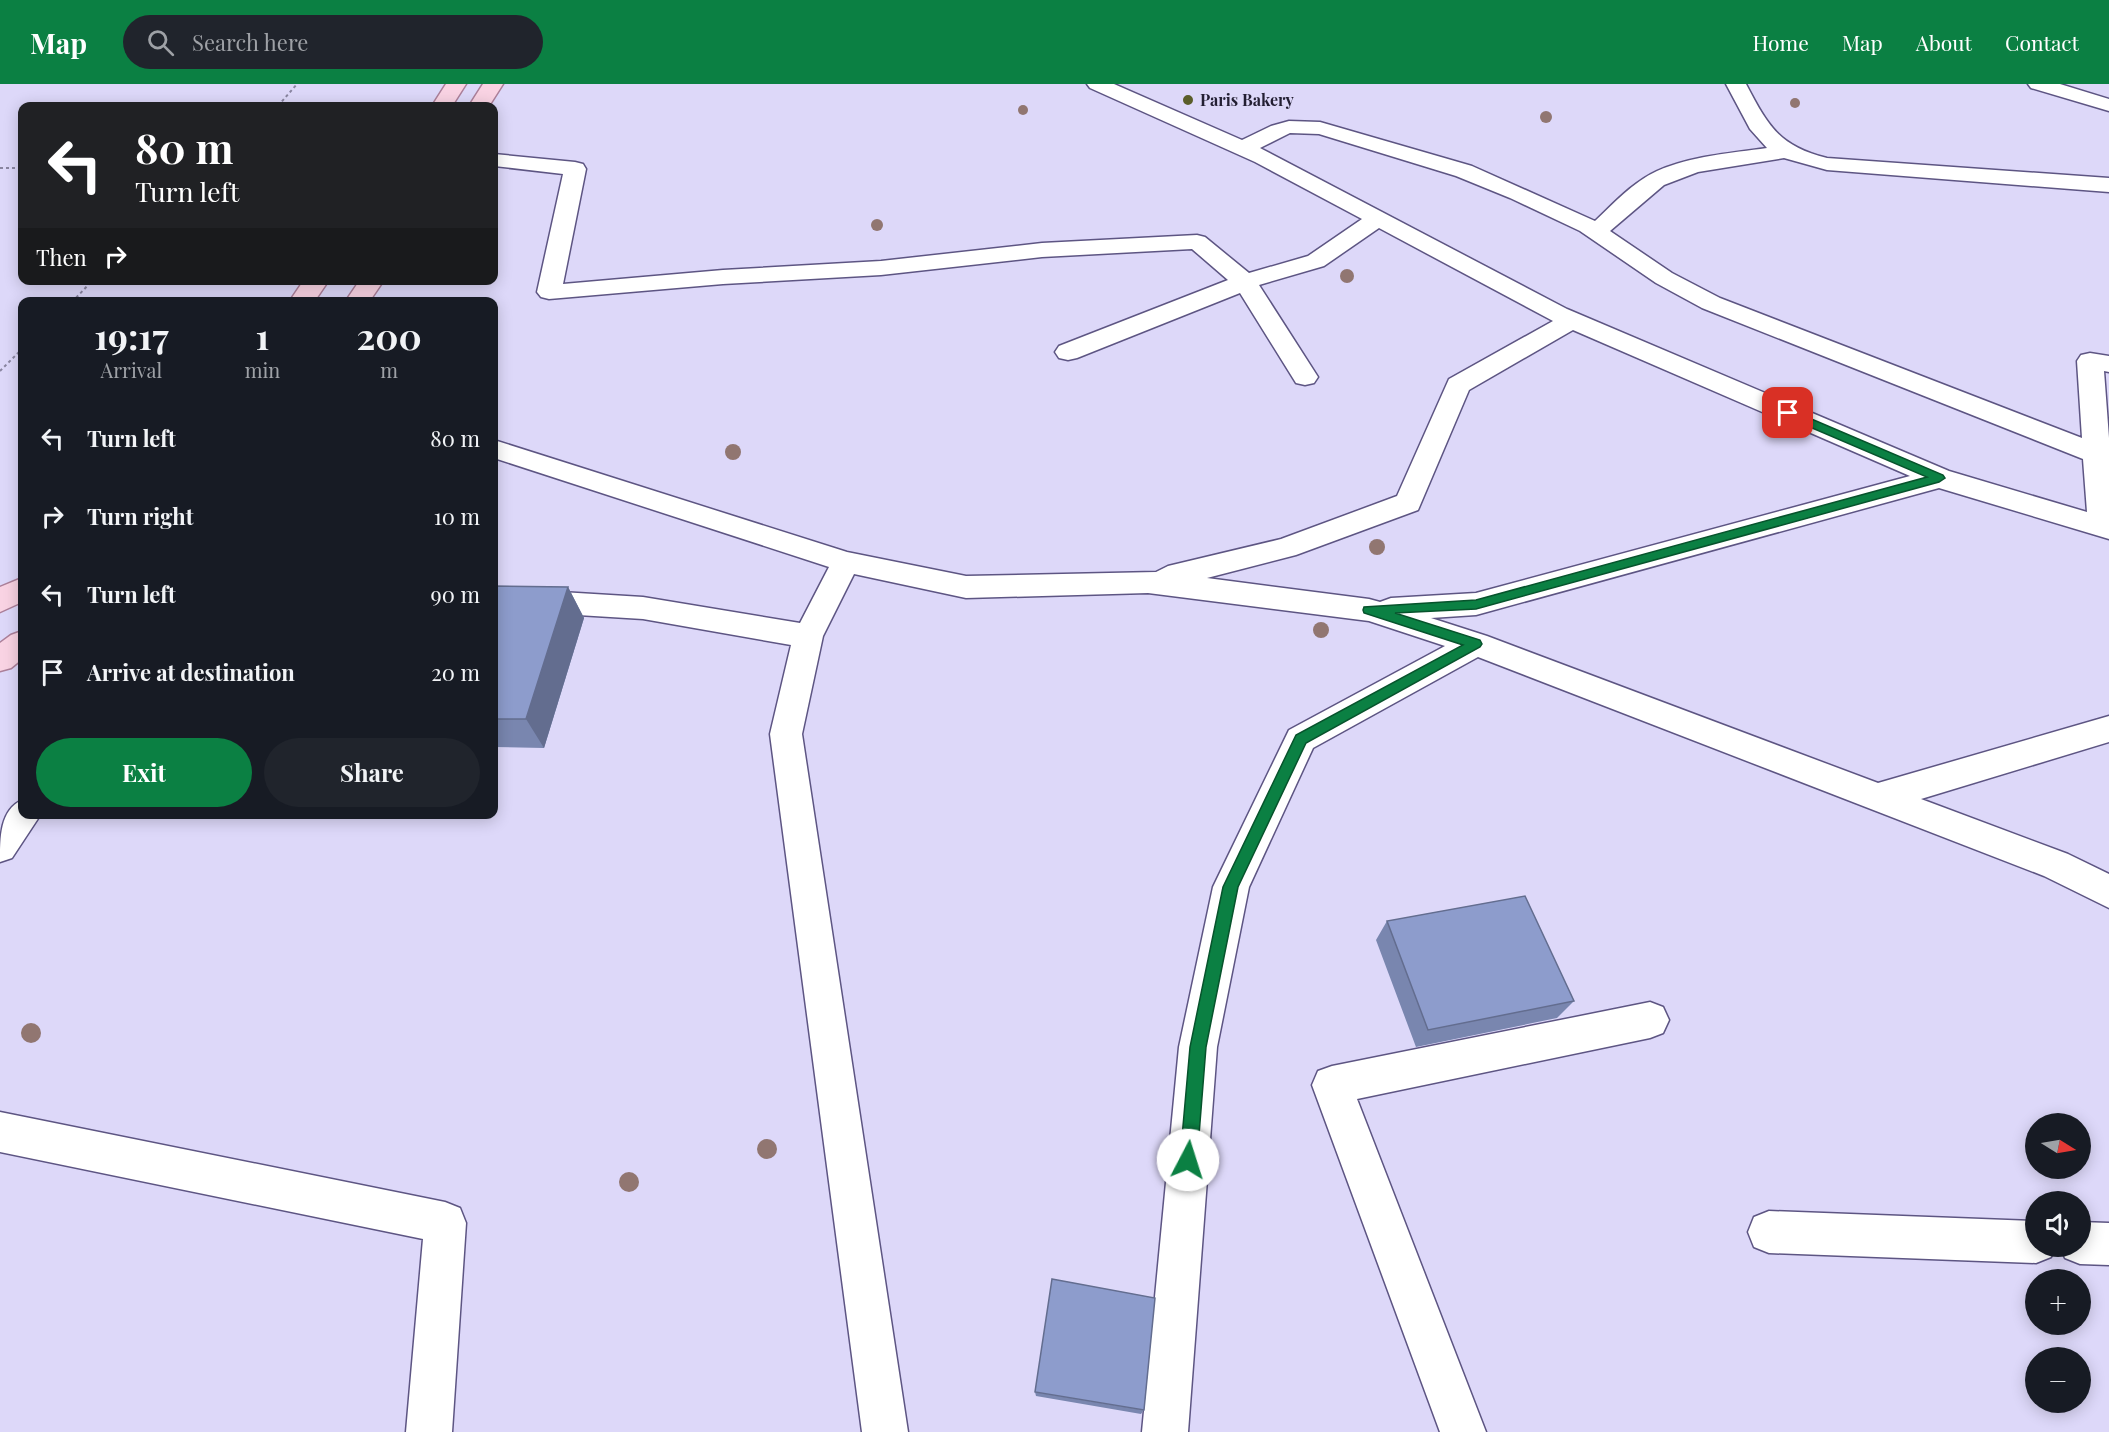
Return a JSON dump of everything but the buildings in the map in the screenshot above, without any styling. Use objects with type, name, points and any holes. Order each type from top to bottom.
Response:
[{"type":"main road","points":[[445,102],[456,84]]},
{"type":"main road","points":[[482,102],[493,84]]},
{"type":"main road","points":[[0,601],[18,591]]},
{"type":"main road","points":[[0,659],[18,646]]},
{"type":"street","points":[[1097,84],[1243,148],[1572,320],[1939,478],[2105,528],[2090,361],[2109,364]]},
{"type":"street","points":[[1736,84],[1768,140],[1783,152],[1827,164],[2109,185]]},
{"type":"street","points":[[2038,84],[2109,105]]},
{"type":"street","points":[[1243,148],[1278,130],[1289,127],[1320,128],[1464,171],[1518,193],[1597,231],[1664,278],[1711,303],[2097,454]]},
{"type":"street","points":[[1597,231],[1637,196],[1664,177],[1712,163],[1783,152]]},
{"type":"street","points":[[498,160],[575,169],[549,292],[723,277],[881,268],[1042,250],[1197,242],[1245,282],[1305,376]]},
{"type":"street","points":[[1068,352],[1245,282],[1316,261],[1378,218]]},
{"type":"street","points":[[1148,582],[1286,548],[1408,502],[1458,385],[1572,320]]},
{"type":"street","points":[[498,450],[846,562],[966,587],[1148,582],[1369,610],[1476,644],[1878,797],[2056,865],[2109,892]]},
{"type":"street","points":[[1369,610],[1476,604],[1939,478]]},
{"type":"street","points":[[846,562],[808,636],[786,734],[885,1432]]},
{"type":"street","points":[[498,599],[643,609],[808,636]]},
{"type":"street","points":[[1165,1432],[1198,1047],[1231,887],[1301,739],[1476,644]]},
{"type":"street","points":[[1878,797],[2109,729]]},
{"type":"street","points":[[0,847],[20,819]]},
{"type":"street","points":[[1463,1432],[1332,1085],[1650,1020]]},
{"type":"street","points":[[0,1132],[445,1223],[429,1432]]},
{"type":"street","points":[[1769,1232],[2025,1242]]},
{"type":"street","points":[[2091,1244],[2109,1245]]},
{"type":"path","points":[[281,102],[297,84]]},
{"type":"path","points":[[0,168],[18,168]]},
{"type":"path","points":[[77,297],[88,285]]},
{"type":"path","points":[[0,371],[18,353]]},
{"type":"place","name":"Paris Bakery","points":[[1188,100]]},
{"type":"route","points":[[1188,1160],[1198,1047],[1231,887],[1301,739],[1476,644],[1369,610],[1476,604],[1939,478],[1788,413]]}]
